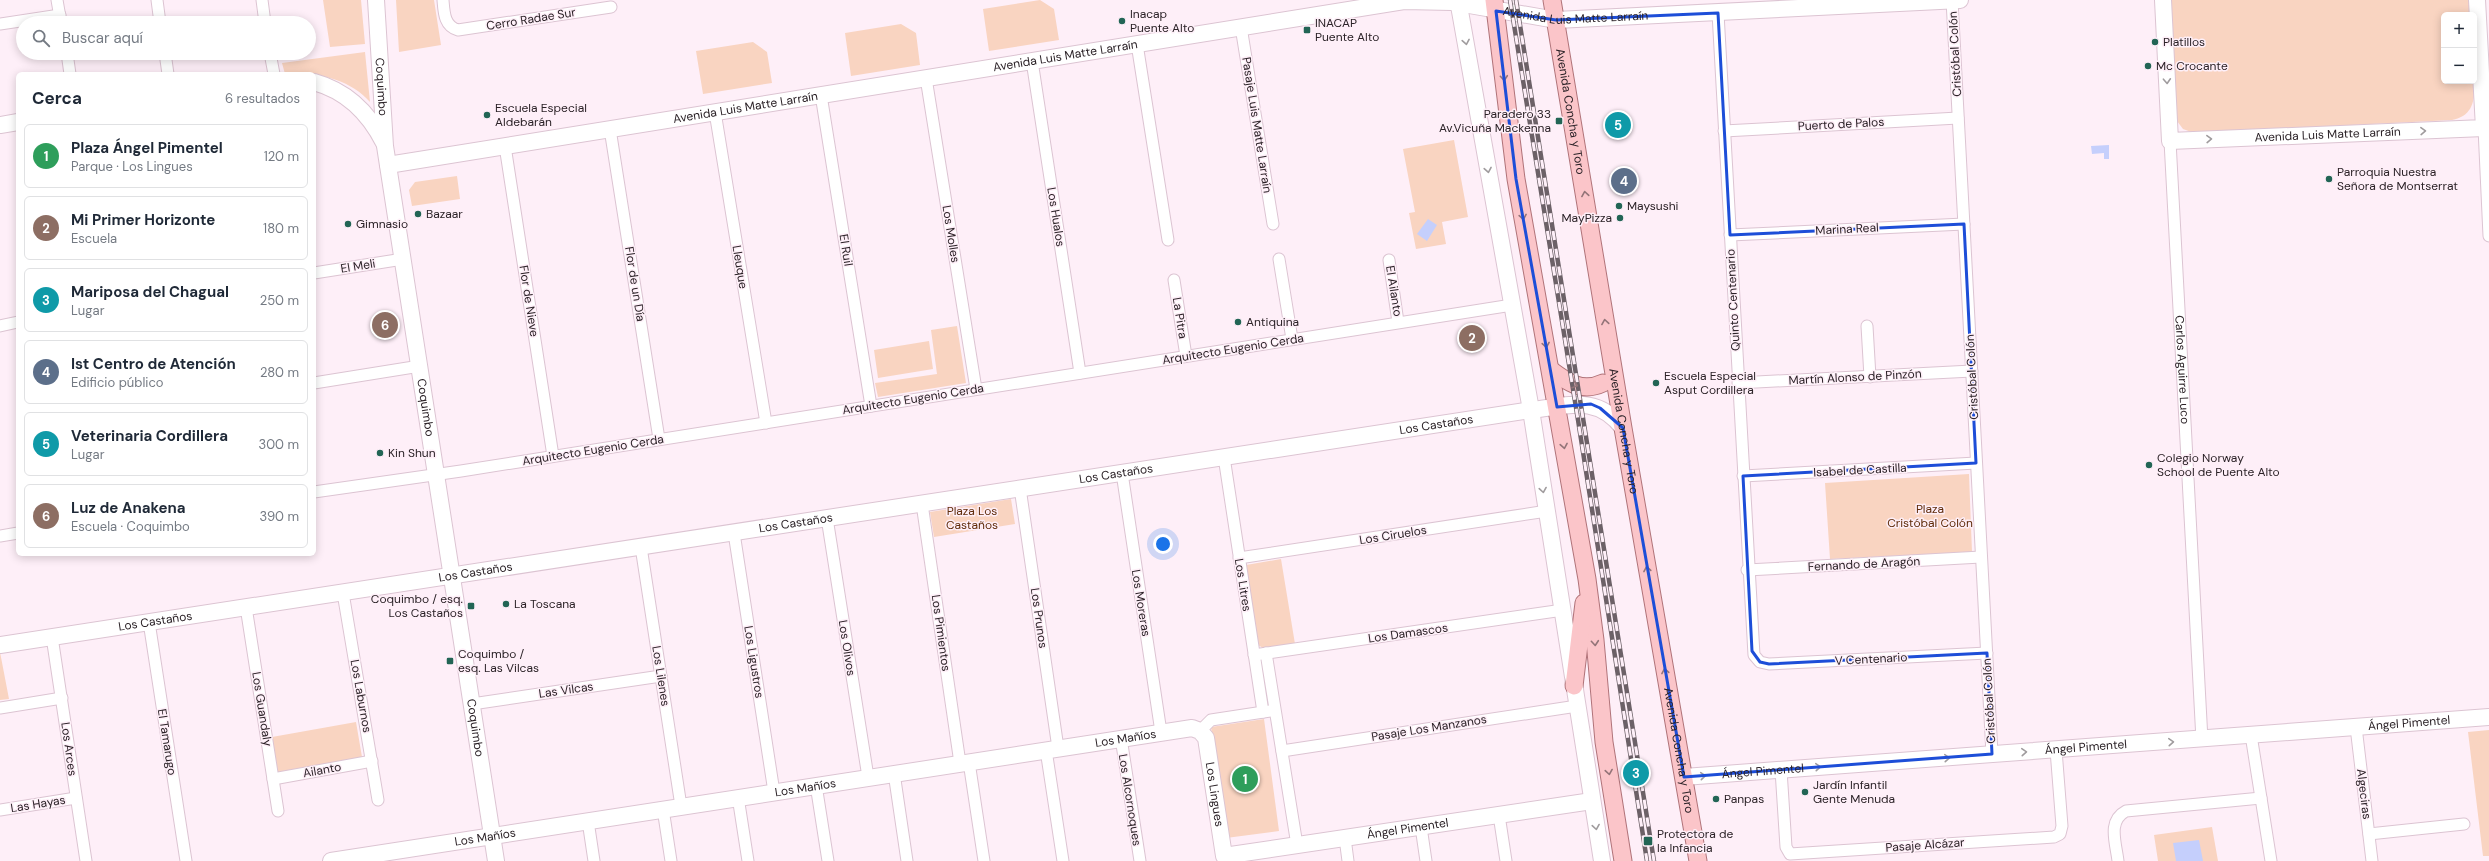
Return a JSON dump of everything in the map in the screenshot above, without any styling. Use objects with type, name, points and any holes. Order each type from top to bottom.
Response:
[{"type":"main road","name":"Avenida Concha y Toro","points":[[1552,0],[1623,428],[1698,861]]},
{"type":"main road","points":[[1495,6],[1515,172],[1587,579],[1595,640],[1604,742],[1622,861]]},
{"type":"main road","points":[[1551,370],[1566,381],[1579,387],[1596,386],[1603,383]]},
{"type":"main road","points":[[1574,686],[1587,579]]},
{"type":"street","points":[[57,0],[60,16]]},
{"type":"street","points":[[157,0],[159,16]]},
{"type":"street","points":[[262,0],[264,16]]},
{"type":"street","name":"Coquimbo","points":[[376,0],[385,146],[496,861]]},
{"type":"street","name":"Cerro Radae Sur","points":[[442,0],[446,21],[451,27],[461,30],[611,6]]},
{"type":"street","name":"Avenida Luis Matte Larraín","points":[[388,165],[1404,1],[1430,0],[1495,6],[1556,20],[1718,13],[1745,6],[1960,0]]},
{"type":"street","name":"Cristóbal Colón","points":[[1952,0],[1992,754]]},
{"type":"street","name":"Carlos Aguirre Luco","points":[[2163,0],[2202,740]]},
{"type":"street","points":[[2477,0],[2489,236]]},
{"type":"street","points":[[1459,2],[1531,410],[1602,861]]},
{"type":"street","name":"Quinto Centenario","points":[[1718,13],[1747,570],[1752,647],[1756,659]]},
{"type":"street","points":[[0,24],[16,23]]},
{"type":"street","name":"Pasaje Luis Matte Larraín","points":[[1241,27],[1273,224]]},
{"type":"street","points":[[1137,44],[1168,240]]},
{"type":"street","points":[[68,60],[70,72]]},
{"type":"street","points":[[166,60],[168,72]]},
{"type":"street","points":[[271,60],[274,72]]},
{"type":"street","name":"Los Hualos","points":[[1032,61],[1080,373]]},
{"type":"street","name":"Los Molles","points":[[926,78],[976,389]]},
{"type":"street","points":[[316,83],[332,88],[360,107],[371,120],[385,146]]},
{"type":"street","name":"El Ruil","points":[[821,95],[870,406]]},
{"type":"street","name":"Lleuque","points":[[715,112],[766,423]]},
{"type":"street","name":"Puerto de Palos","points":[[1724,131],[1958,118]]},
{"type":"street","points":[[0,125],[16,122]]},
{"type":"street","name":"Avenida Luis Matte Larraín","points":[[2170,141],[2484,128]]},
{"type":"street","name":"Flor de un Día","points":[[610,129],[659,439]]},
{"type":"street","name":"Flor de Nieve","points":[[505,146],[553,456]]},
{"type":"street","name":"Marina Real","points":[[1730,235],[1964,224]]},
{"type":"street","name":"El Meli","points":[[316,273],[403,259]]},
{"type":"street","points":[[1279,259],[1292,339]]},
{"type":"street","name":"El Ailanto","points":[[1389,260],[1398,322]]},
{"type":"street","name":"La Pitra","points":[[1174,280],[1186,356]]},
{"type":"street","name":"Arquitecto Eugenio Cerda","points":[[316,492],[766,423],[1512,304]]},
{"type":"street","points":[[0,326],[16,322]]},
{"type":"street","points":[[1867,326],[1870,377]]},
{"type":"street","points":[[1612,361],[1603,383],[1591,404],[1609,413],[1623,428]]},
{"type":"street","points":[[316,383],[420,366]]},
{"type":"street","name":"Martín Alonso de Pinzón","points":[[1738,383],[1972,371]]},
{"type":"street","name":"Los Castaños","points":[[0,645],[1531,410],[1591,404]]},
{"type":"street","name":"Los Litres","points":[[1224,457],[1263,712]]},
{"type":"street","name":"Isabel de Castilla","points":[[1743,476],[1976,463]]},
{"type":"street","name":"Los Moreras","points":[[1122,473],[1161,732]]},
{"type":"street","name":"Los Prunos","points":[[1020,488],[1052,749],[1063,861]]},
{"type":"street","name":"Los Pimientos","points":[[922,504],[965,762],[984,861]]},
{"type":"street","name":"Los Ciruelos","points":[[1239,558],[1547,511]]},
{"type":"street","name":"Los Olivos","points":[[827,518],[868,777]]},
{"type":"street","name":"Los Ligustros","points":[[734,532],[774,792]]},
{"type":"street","points":[[0,536],[16,533]]},
{"type":"street","name":"Los Lilenes","points":[[640,547],[681,806]]},
{"type":"street","name":"Fernando de Aragón","points":[[1747,570],[1982,557]]},
{"type":"street","name":"Los Laburnos","points":[[343,593],[378,800]]},
{"type":"street","name":"Los Guandaly","points":[[246,607],[278,812]]},
{"type":"street","name":"Los Damascos","points":[[1254,655],[1563,610]]},
{"type":"street","name":"El Tamarugo","points":[[148,622],[186,861]]},
{"type":"street","name":"Los Arces","points":[[52,637],[86,861]]},
{"type":"street","points":[[1266,653],[1297,845]]},
{"type":"street","name":"V Centenario","points":[[1756,659],[1769,664],[1986,653]]},
{"type":"street","name":"Las Vilcas","points":[[472,704],[661,676]]},
{"type":"street","points":[[0,708],[62,698]]},
{"type":"street","name":"Pasaje Los Manzanos","points":[[1282,751],[1577,706]]},
{"type":"street","points":[[1200,730],[1211,720],[1275,711]]},
{"type":"street","name":"Ángel Pimentel","points":[[1684,777],[2202,740],[2489,717]]},
{"type":"street","name":"Algeciras","points":[[2356,727],[2372,861]]},
{"type":"street","name":"Los Mañíos","points":[[331,861],[400,856],[492,835],[1161,732],[1192,728],[1200,730]]},
{"type":"street","name":"Los Lingues","points":[[1200,730],[1206,738],[1224,859]]},
{"type":"street","points":[[2252,735],[2271,861]]},
{"type":"street","name":"Los Alcornoques","points":[[1121,738],[1140,861]]},
{"type":"street","name":"Pasaje Alcázar","points":[[1781,770],[1786,847],[1790,854],[2054,837],[2062,830],[2056,750]]},
{"type":"street","name":"Ailanto","points":[[273,779],[372,761]]},
{"type":"street","points":[[894,773],[907,861]]},
{"type":"street","points":[[816,785],[828,861]]},
{"type":"street","points":[[738,797],[748,861]]},
{"type":"street","name":"Las Hayas","points":[[0,810],[76,798]]},
{"type":"street","points":[[2118,861],[2114,828],[2118,817],[2132,809],[2261,798]]},
{"type":"street","name":"Ángel Pimentel","points":[[1224,859],[1297,845],[1592,801]]},
{"type":"street","points":[[663,809],[671,861]]},
{"type":"street","points":[[1499,815],[1506,861]]},
{"type":"street","points":[[588,820],[594,861]]},
{"type":"street","points":[[2368,834],[2464,824]]},
{"type":"street","points":[[1421,827],[1426,861]]},
{"type":"street","points":[[1345,838],[1348,861]]},
{"type":"highlighted area","points":[[1496,11],[1556,20],[1718,13],[1730,235],[1964,224],[1972,371],[1976,463],[1743,476],[1752,651],[1760,662],[1769,664],[1987,653],[1992,754],[1684,777],[1623,428],[1600,408],[1591,404],[1557,407],[1516,179]]},
{"type":"green space","points":[[323,0],[361,0],[365,44],[330,47]]},
{"type":"green space","points":[[396,0],[434,0],[441,45],[399,52]]},
{"type":"green space","points":[[1040,0],[1054,9],[1059,40],[989,51],[983,9]]},
{"type":"green space","points":[[2170,0],[2470,0],[2470,12],[2441,12],[2441,84],[2474,84],[2472,106],[2465,115],[2459,118],[2452,120],[2194,133],[2183,129],[2177,121]]},
{"type":"green space","points":[[901,24],[916,33],[920,65],[851,76],[845,33]]},
{"type":"green space","points":[[753,42],[767,52],[772,83],[703,94],[696,51]]},
{"type":"green space","points":[[365,52],[370,102],[352,87],[331,78],[316,75],[316,72],[284,72],[282,63],[316,60],[316,58]]},
{"type":"green space","points":[[1454,140],[1468,217],[1442,222],[1446,244],[1416,249],[1409,213],[1415,212],[1403,149]]},
{"type":"green space","points":[[457,176],[460,199],[412,206],[409,190],[415,182]]},
{"type":"green space","points":[[957,326],[966,383],[878,397],[875,383],[937,374],[931,330]]},
{"type":"green space","points":[[929,341],[933,369],[878,378],[874,350]]},
{"type":"green space","name":"Plaza Cristóbal Colón","points":[[1969,474],[1972,552],[1830,559],[1825,483]]},
{"type":"green space","name":"Plaza Los Castaños","points":[[1011,499],[1015,524],[934,537],[930,512]]},
{"type":"green space","points":[[1281,559],[1295,644],[1263,648],[1258,645],[1246,565]]},
{"type":"green space","points":[[0,652],[9,699],[0,700]]},
{"type":"green space","points":[[1264,719],[1279,831],[1226,838],[1211,727]]},
{"type":"green space","points":[[356,722],[362,757],[278,772],[272,737]]},
{"type":"green space","points":[[2489,730],[2489,856],[2483,856],[2468,732]]},
{"type":"green space","points":[[2212,827],[2218,861],[2158,861],[2154,835]]},
{"type":"water","points":[[2109,145],[2109,159],[2104,159],[2104,153],[2092,154],[2091,146]]},
{"type":"water","points":[[1428,219],[1437,225],[1427,241],[1417,234]]},
{"type":"water","points":[[2199,840],[2203,861],[2176,861],[2173,843]]},
{"type":"railway","points":[[1510,0],[1647,861]]},
{"type":"railway","points":[[1516,0],[1654,861]]},
{"type":"place","name":"Inacap Puente Alto","points":[[1122,21]]},
{"type":"place","name":"INACAP Puente Alto","points":[[1307,30]]},
{"type":"place","name":"Platillos","points":[[2155,42]]},
{"type":"place","name":"Mc Crocante","points":[[2148,66]]},
{"type":"place","name":"Escuela Especial Aldebarán","points":[[487,115]]},
{"type":"place","name":"Paradero 33 Av.Vicuña Mackenna","points":[[1559,121]]},
{"type":"place","name":"Veterinaria Cordillera","points":[[1618,125]]},
{"type":"place","name":"Parroquia Nuestra Señora de Montserrat","points":[[2329,179]]},
{"type":"place","name":"Ist Centro de Atención","points":[[1624,181]]},
{"type":"place","name":"Maysushi","points":[[1619,206]]},
{"type":"place","name":"Bazaar","points":[[418,214]]},
{"type":"place","name":"MayPizza","points":[[1620,218]]},
{"type":"place","name":"Gimnasio","points":[[348,224]]},
{"type":"place","name":"Antiquina","points":[[1238,322]]},
{"type":"place","name":"Luz de Anakena","points":[[385,325]]},
{"type":"place","name":"Mi Primer Horizonte","points":[[1472,338]]},
{"type":"place","name":"Escuela Especial Asput Cordillera","points":[[1656,383]]},
{"type":"place","name":"Kin Shun","points":[[380,453]]},
{"type":"place","name":"Colegio Norway School de Puente Alto","points":[[2149,465]]},
{"type":"place","name":"La Toscana","points":[[506,604]]},
{"type":"place","name":"Coquimbo / esq. Los Castaños","points":[[471,606]]},
{"type":"place","name":"Coquimbo / esq. Las Vilcas","points":[[450,661]]},
{"type":"place","name":"Mariposa del Chagual","points":[[1636,773]]},
{"type":"place","name":"Plaza Ángel Pimentel","points":[[1245,779]]},
{"type":"place","name":"Jardín Infantil Gente Menuda","points":[[1805,792]]},
{"type":"place","name":"Panpas","points":[[1716,799]]},
{"type":"place","name":"Protectora de la Infancia","points":[[1648,841]]}]
